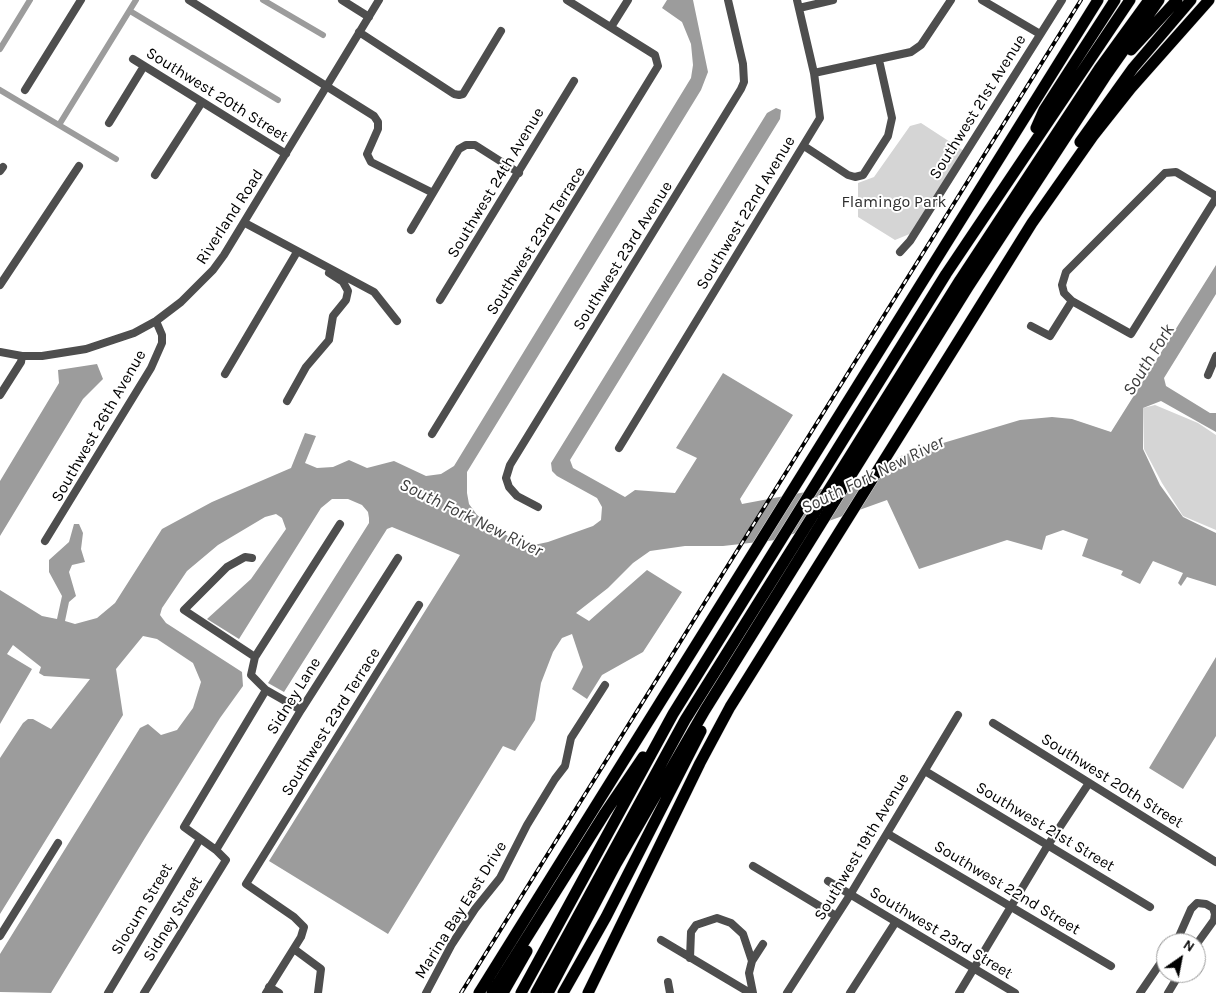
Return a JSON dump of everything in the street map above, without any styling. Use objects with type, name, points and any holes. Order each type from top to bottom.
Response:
[{"type":"highway","points":[[479,993],[1098,0]]},
{"type":"highway","points":[[1076,37],[1103,0]]},
{"type":"highway","points":[[1019,163],[1044,110],[1114,0]]},
{"type":"highway","points":[[527,993],[949,276],[1019,163],[1130,0]]},
{"type":"highway","points":[[949,276],[1136,0]]},
{"type":"highway","points":[[536,993],[686,722],[817,508],[960,280],[1099,69],[1149,0]]},
{"type":"highway","points":[[548,993],[612,871],[686,722],[721,683],[968,288],[1108,74],[1159,0]]},
{"type":"highway","points":[[1108,74],[1178,0]]},
{"type":"highway","points":[[1032,223],[1048,192],[1101,111],[1144,54],[1191,0]]},
{"type":"highway","points":[[588,992],[700,763],[753,669],[1032,223],[1107,118],[1208,0]]},
{"type":"highway","points":[[492,993],[631,772],[665,727],[686,722]]},
{"type":"highway","points":[[572,993],[606,917],[686,722]]},
{"type":"highway","points":[[521,993],[665,727]]},
{"type":"highway","points":[[503,993],[573,864]]},
{"type":"highway","points":[[563,993],[606,917]]},
{"type":"street","points":[[25,90],[81,0]]},
{"type":"street","points":[[189,0],[326,84],[374,116],[378,122],[378,129],[367,154],[371,162],[432,193]]},
{"type":"street","points":[[342,0],[369,17]]},
{"type":"street","name":"Riverland Road","points":[[0,352],[22,356],[63,354],[86,349],[126,336],[156,321],[181,302],[214,270],[245,223],[326,84],[379,0]]},
{"type":"street","points":[[568,0],[611,28],[628,0]]},
{"type":"street","name":"Southwest 23rd Avenue","points":[[538,507],[517,496],[509,488],[506,478],[510,466],[741,90],[744,82],[743,64],[728,0]]},
{"type":"street","name":"Southwest 22nd Avenue","points":[[619,448],[820,118],[814,73],[798,4],[833,0]]},
{"type":"street","points":[[814,73],[911,52],[921,45],[951,0]]},
{"type":"street","points":[[982,0],[1040,34]]},
{"type":"street","name":"Southwest 21st Avenue","points":[[900,252],[910,241],[1062,0]]},
{"type":"street","name":"Southwest 23rd Terrace","points":[[432,434],[658,66],[658,60],[655,55],[611,28]]},
{"type":"street","points":[[359,32],[458,95],[462,94],[501,31]]},
{"type":"street","name":"Southwest 20th Street","points":[[132,59],[286,154]]},
{"type":"street","points":[[804,146],[848,175],[855,177],[863,175],[888,136],[892,118],[879,60]]},
{"type":"street","points":[[109,123],[144,66]]},
{"type":"street","name":"Southwest 24th Avenue","points":[[440,300],[574,80]]},
{"type":"street","points":[[155,175],[202,102]]},
{"type":"street","points":[[411,230],[459,149],[466,145],[475,145],[519,173]]},
{"type":"street","points":[[0,285],[79,166]]},
{"type":"street","points":[[1176,172],[1216,197],[1131,334],[1072,301],[1064,293],[1062,285],[1066,272],[1165,173],[1176,172]]},
{"type":"street","points":[[245,223],[374,292],[397,321]]},
{"type":"street","points":[[225,374],[297,252]]},
{"type":"street","points":[[288,401],[306,366],[329,340],[333,316],[346,300],[348,291],[343,282],[316,262]]},
{"type":"street","points":[[1031,326],[1050,336],[1072,301]]},
{"type":"street","name":"Southwest 26th Avenue","points":[[45,541],[151,368],[162,343],[162,335],[156,321]]},
{"type":"street","points":[[0,396],[21,362],[22,356]]},
{"type":"street","points":[[1208,375],[1216,356]]},
{"type":"street","points":[[301,710],[266,690],[251,675],[255,657],[340,524]]},
{"type":"street","points":[[252,558],[245,557],[227,567],[184,610],[255,657]]},
{"type":"street","name":"Sidney Lane","points":[[216,850],[301,710],[398,558]]},
{"type":"street","name":"Southwest 23rd Terrace","points":[[296,951],[304,927],[300,922],[246,884],[419,605]]},
{"type":"street","name":"Marina Bay East Drive","points":[[426,993],[461,930],[500,878],[528,825],[555,779],[565,766],[572,738],[605,685]]},
{"type":"street","points":[[216,850],[184,827],[266,690]]},
{"type":"street","name":"Southwest 19th Avenue","points":[[787,993],[850,896],[958,715]]},
{"type":"street","name":"Southwest 20th Street","points":[[993,722],[1216,862]]},
{"type":"street","name":"Southwest 21st Street","points":[[925,771],[1150,907]]},
{"type":"street","points":[[959,993],[1048,845],[1089,783]]},
{"type":"street","name":"Southwest 22nd Street","points":[[888,834],[1111,966]]},
{"type":"street","name":"Slocum Street","points":[[108,993],[200,839]]},
{"type":"street","points":[[0,936],[58,844]]},
{"type":"street","name":"Sidney Street","points":[[144,993],[226,860],[216,850]]},
{"type":"street","points":[[753,866],[836,916]]},
{"type":"street","name":"Southwest 23rd Street","points":[[828,881],[895,923],[1015,993]]},
{"type":"street","points":[[1180,933],[1191,909],[1197,904],[1206,904],[1212,908],[1215,914],[1214,920],[1205,933]]},
{"type":"street","points":[[690,958],[691,932],[696,924],[717,918],[731,923],[743,934],[752,961]]},
{"type":"street","points":[[850,993],[895,923]]},
{"type":"street","points":[[661,940],[751,993]]},
{"type":"street","points":[[751,993],[749,974],[752,961],[763,944]]},
{"type":"street","points":[[279,993],[267,990],[296,951],[321,969],[318,993]]},
{"type":"street","points":[[1140,993],[1156,970]]},
{"type":"street","points":[[668,982],[670,993]]},
{"type":"green space","name":"Flamingo Park","points":[[921,123],[964,151],[912,233],[895,240],[858,217],[858,183],[874,177],[910,126]]},
{"type":"green space","points":[[1155,405],[1198,423],[1216,435],[1216,530],[1183,516],[1162,483],[1144,449],[1143,408]]},
{"type":"water","name":"South Fork New River","points":[[667,0],[693,0],[708,72],[701,90],[467,472],[469,504],[477,515],[518,543],[534,545],[593,526],[601,520],[602,507],[597,498],[557,476],[552,471],[551,463],[767,113],[776,108],[781,110],[780,119],[570,460],[573,468],[625,497],[635,490],[675,493],[697,458],[676,448],[723,373],[793,415],[740,499],[742,504],[848,484],[903,455],[1020,420],[1052,417],[1072,419],[1111,432],[1216,265],[1216,294],[1164,378],[1166,386],[1210,413],[1216,413],[1216,432],[1161,401],[1143,408],[1143,449],[1160,485],[1183,517],[1216,533],[1216,586],[1187,577],[1181,586],[1178,583],[1183,573],[1153,561],[1140,584],[1121,575],[1123,571],[1082,556],[1088,539],[1063,530],[1046,536],[1042,550],[1007,540],[919,569],[887,500],[776,540],[723,546],[685,546],[650,551],[633,563],[608,588],[576,613],[589,621],[647,570],[682,592],[643,652],[602,675],[587,699],[572,689],[583,667],[572,634],[562,638],[553,652],[541,683],[535,720],[515,751],[503,746],[388,934],[269,861],[460,555],[392,527],[387,529],[284,692],[268,683],[369,523],[369,518],[368,512],[362,505],[348,499],[332,499],[321,508],[239,639],[207,619],[251,579],[286,529],[282,518],[276,514],[265,517],[218,545],[187,571],[162,608],[160,615],[166,623],[242,672],[243,686],[220,718],[51,993],[0,992],[0,954],[140,728],[148,724],[161,735],[177,730],[193,708],[201,682],[193,663],[157,639],[143,636],[116,669],[123,715],[0,914],[0,758],[23,723],[28,719],[33,719],[51,729],[90,679],[44,676],[39,673],[41,667],[13,645],[7,654],[32,669],[0,724],[0,590],[42,616],[57,619],[62,596],[49,572],[49,560],[69,542],[74,524],[79,524],[83,533],[81,549],[85,562],[72,565],[69,572],[76,596],[69,602],[65,621],[75,624],[97,618],[115,603],[162,529],[212,502],[291,468],[305,433],[316,436],[305,463],[317,468],[333,467],[349,460],[367,468],[394,461],[426,476],[441,474],[454,466],[691,78],[693,65],[691,44],[682,22],[662,8]]},
{"type":"water","points":[[97,364],[103,379],[83,399],[0,536],[0,481],[59,383],[58,370]]},
{"type":"water","points":[[1216,657],[1216,736],[1183,789],[1149,768]]},
{"type":"waterway","points":[[0,49],[30,0]]},
{"type":"waterway","points":[[59,125],[136,0]]},
{"type":"waterway","points":[[263,0],[323,35]]},
{"type":"waterway","points":[[130,11],[278,100]]},
{"type":"waterway","points":[[0,90],[116,159]]},
{"type":"railway","points":[[461,993],[1081,0]]},
{"type":"water label","name":"South Fork","points":[[1149,360]]}]
